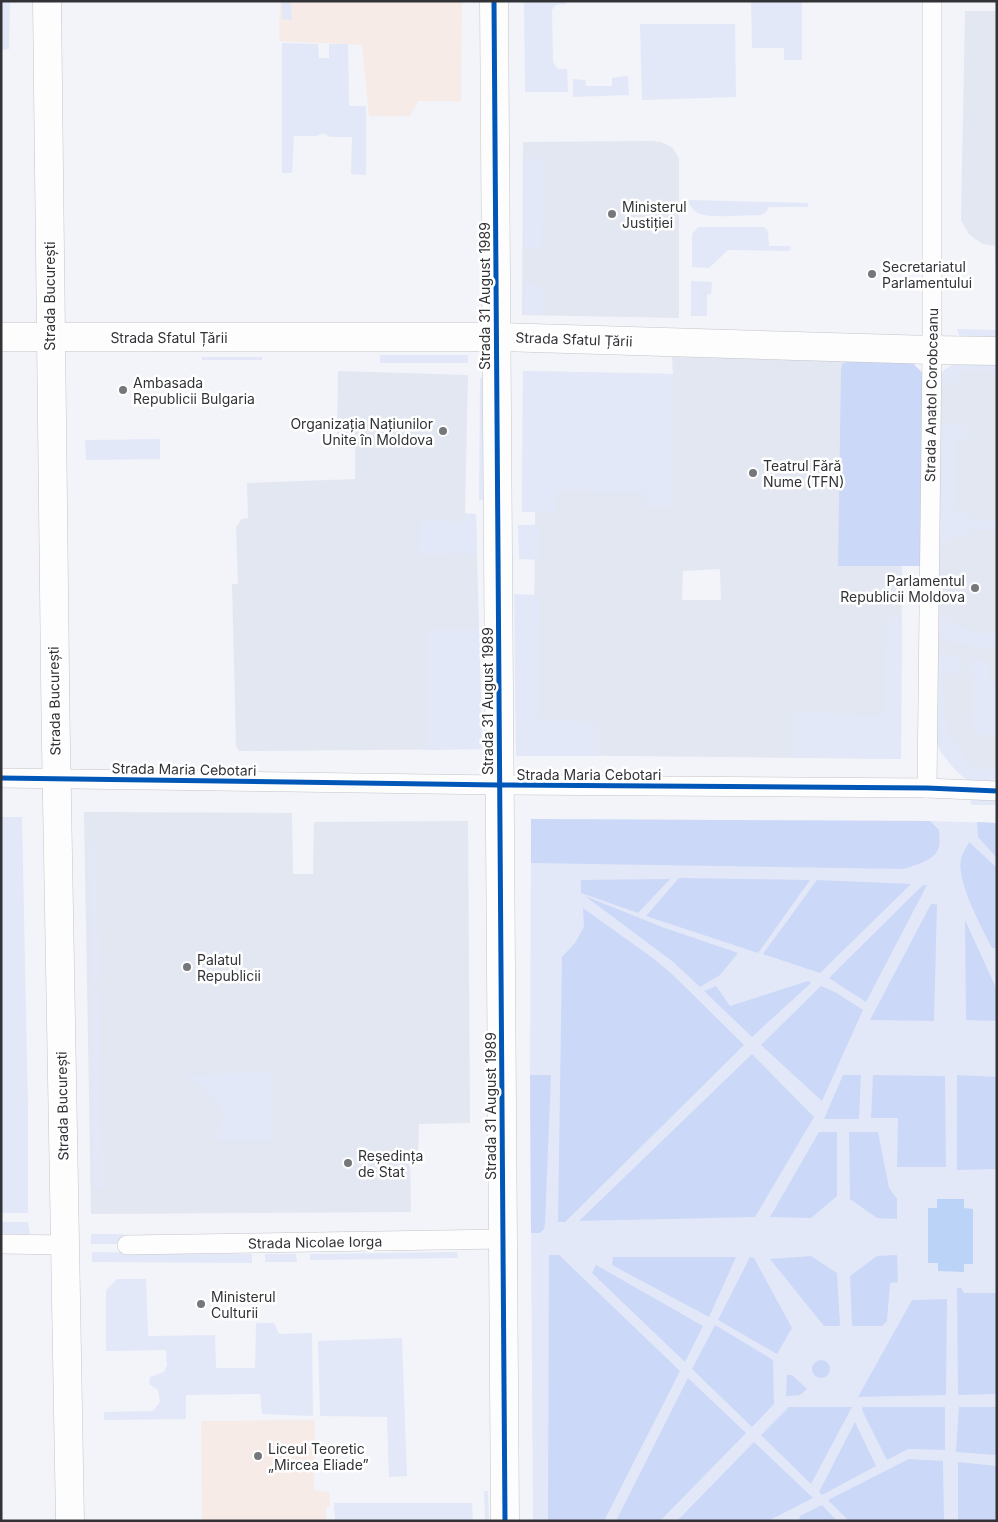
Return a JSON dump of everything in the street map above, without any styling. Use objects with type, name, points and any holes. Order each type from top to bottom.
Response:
[{"type":"main road","name":"Strada București","points":[[47,1],[55,777],[70,1521]]},
{"type":"main road","name":"Strada 31 August 1989","points":[[494,1],[505,1521]]},
{"type":"main road","name":"Strada Sfatul Țării","points":[[1,337],[496,337],[932,350],[997,350]]},
{"type":"street","name":"Strada Anatol Corobceanu","points":[[926,788],[932,350],[932,1]]},
{"type":"street","name":"Strada Maria Cebotari","points":[[1,778],[55,777],[499,785],[926,788],[997,791]]},
{"type":"street","name":"Strada Nicolae Iorga","points":[[126,1245],[502,1239]]},
{"type":"street","points":[[1,1244],[64,1244]]},
{"type":"shaded area","points":[[1,1],[10,1],[9,49],[1,50]]},
{"type":"shaded area","points":[[280,1],[462,1],[461,101],[418,101],[410,116],[369,116],[362,45],[279,41]]},
{"type":"shaded area","points":[[282,1],[291,1],[292,20],[282,19]]},
{"type":"shaded area","points":[[524,1],[566,1],[566,4],[555,5],[552,10],[553,62],[558,69],[567,69],[568,92],[525,92]]},
{"type":"shaded area","points":[[751,1],[802,1],[802,60],[784,60],[784,48],[752,48]]},
{"type":"shaded area","points":[[965,11],[997,11],[997,319],[995,246],[983,244],[975,239],[968,233],[961,220]]},
{"type":"shaded area","points":[[640,24],[735,24],[736,97],[642,100]]},
{"type":"shaded area","points":[[282,43],[318,44],[319,58],[329,58],[329,44],[348,44],[349,106],[366,106],[366,175],[351,174],[352,137],[330,137],[323,133],[317,136],[294,136],[292,173],[282,173]]},
{"type":"shaded area","points":[[628,76],[629,95],[573,97],[573,79],[585,80],[586,86],[612,86],[612,78]]},
{"type":"shaded area","name":"Ministerul Justiției","points":[[523,142],[661,142],[673,148],[679,159],[679,318],[522,315]]},
{"type":"shaded area","points":[[525,158],[543,158],[542,249],[525,248]]},
{"type":"shaded area","points":[[688,200],[808,203],[808,207],[769,207],[765,213],[760,215],[717,216],[696,212]]},
{"type":"shaded area","points":[[698,227],[764,227],[768,231],[769,246],[790,246],[791,250],[728,250],[709,268],[692,267],[692,234]]},
{"type":"shaded area","points":[[691,281],[712,282],[711,294],[707,295],[707,316],[691,316]]},
{"type":"shaded area","points":[[525,283],[537,284],[543,291],[543,313],[525,313]]},
{"type":"shaded area","points":[[957,329],[997,330],[997,342],[960,338]]},
{"type":"shaded area","points":[[380,355],[468,355],[468,363],[380,363]]},
{"type":"shaded area","points":[[202,357],[262,357],[262,360],[202,360]]},
{"type":"shaded area","points":[[672,357],[850,360],[918,368],[921,371],[902,566],[901,759],[533,755],[535,512],[522,512],[523,371],[673,374]],"holes":[[[720,569],[721,600],[682,600],[683,571]]]},
{"type":"shaded area","points":[[850,360],[912,362],[923,374],[922,566],[838,566],[841,371],[842,364]]},
{"type":"shaded area","points":[[972,362],[997,362],[997,372],[964,371],[958,376],[958,384],[939,381],[942,373],[954,365]]},
{"type":"shaded area","points":[[997,362],[997,785],[966,779],[940,751],[935,735],[937,428],[942,373],[952,365]]},
{"type":"shaded area","points":[[338,371],[468,375],[465,513],[476,514],[482,749],[239,751],[236,746],[232,584],[238,584],[236,527],[242,519],[248,518],[247,483],[355,479],[355,448],[337,448]]},
{"type":"shaded area","points":[[523,371],[673,374],[672,507],[647,507],[646,493],[557,491],[556,512],[522,512]]},
{"type":"shaded area","points":[[480,378],[484,378],[484,500],[479,500]]},
{"type":"shaded area","points":[[958,423],[965,425],[969,430],[969,439],[954,438],[954,509],[966,511],[976,520],[997,521],[997,530],[971,530],[972,535],[950,538],[950,543],[936,546],[939,426]]},
{"type":"shaded area","points":[[160,439],[160,459],[86,460],[85,440]]},
{"type":"shaded area","points":[[465,514],[476,514],[477,554],[418,555],[419,520],[464,522]]},
{"type":"shaded area","points":[[518,525],[540,525],[541,560],[519,559]]},
{"type":"shaded area","points":[[514,594],[540,595],[538,720],[599,722],[599,756],[516,756]]},
{"type":"shaded area","points":[[935,615],[952,618],[952,625],[972,628],[973,633],[995,633],[993,647],[988,649],[947,643],[937,634]]},
{"type":"shaded area","points":[[887,617],[902,618],[901,759],[792,757],[793,711],[884,716]]},
{"type":"shaded area","points":[[479,628],[482,749],[426,750],[426,629]]},
{"type":"shaded area","points":[[938,653],[956,656],[959,659],[958,675],[942,674],[944,716],[950,734],[973,769],[997,769],[997,785],[981,785],[960,775],[936,742]]},
{"type":"shaded area","points":[[972,657],[987,660],[990,667],[990,684],[997,684],[997,735],[977,735],[973,731],[974,677],[970,676],[968,669]]},
{"type":"shaded area","points":[[970,798],[997,799],[997,805],[971,805]]},
{"type":"shaded area","points":[[84,812],[292,813],[293,874],[313,874],[314,822],[468,821],[470,1123],[419,1124],[418,1157],[410,1157],[411,1212],[91,1214]]},
{"type":"shaded area","points":[[1,817],[22,817],[28,1108],[28,1213],[1,1213]]},
{"type":"shaded area","points":[[531,819],[997,823],[997,1521],[533,1521],[530,1075]]},
{"type":"shaded area","points":[[531,819],[930,821],[939,830],[939,847],[937,852],[929,859],[904,869],[531,863]]},
{"type":"shaded area","points":[[977,822],[997,823],[997,858],[978,837]]},
{"type":"shaded area","points":[[89,841],[96,843],[99,981],[92,982]]},
{"type":"shaded area","points":[[969,842],[997,868],[997,948],[992,948],[982,929],[962,879],[961,859]]},
{"type":"shaded area","points":[[679,878],[810,880],[758,953],[646,916]]},
{"type":"shaded area","points":[[670,879],[638,913],[581,893],[581,880]]},
{"type":"shaded area","points":[[817,880],[911,884],[820,973],[763,954]]},
{"type":"shaded area","points":[[923,885],[927,885],[866,1002],[829,978]]},
{"type":"shaded area","points":[[585,896],[662,927],[738,953],[720,975],[700,987],[672,961]]},
{"type":"shaded area","points":[[931,904],[937,904],[934,1021],[870,1020]]},
{"type":"shaded area","points":[[583,908],[654,959],[674,976],[744,1045],[565,1222],[558,1222],[562,957],[575,943],[584,927]]},
{"type":"shaded area","points":[[965,920],[997,990],[997,1021],[966,1020]]},
{"type":"shaded area","points":[[808,981],[811,983],[752,1037],[704,991],[716,986],[730,1006]]},
{"type":"shaded area","points":[[821,986],[835,992],[863,1010],[822,1101],[761,1045]]},
{"type":"shaded area","points":[[92,987],[99,988],[103,1189],[95,1188]]},
{"type":"shaded area","points":[[752,1054],[814,1117],[755,1217],[579,1221]]},
{"type":"shaded area","points":[[273,1072],[273,1140],[216,1140],[218,1127],[225,1117],[217,1101],[185,1075]]},
{"type":"shaded area","points":[[530,1075],[551,1075],[545,1224],[544,1229],[540,1233],[531,1233]]},
{"type":"shaded area","points":[[843,1075],[861,1075],[859,1119],[824,1119]]},
{"type":"shaded area","points":[[873,1075],[945,1076],[946,1167],[897,1167],[898,1118],[871,1118]]},
{"type":"shaded area","points":[[957,1075],[997,1077],[997,1169],[957,1170]]},
{"type":"shaded area","points":[[819,1132],[837,1132],[837,1196],[811,1218],[770,1217]]},
{"type":"shaded area","points":[[849,1132],[878,1132],[889,1188],[897,1199],[897,1219],[877,1218],[850,1199]]},
{"type":"shaded area","points":[[937,1199],[964,1199],[964,1208],[973,1209],[973,1264],[964,1264],[964,1272],[938,1271],[938,1263],[928,1263],[928,1208],[937,1208]]},
{"type":"shaded area","points":[[1,1222],[28,1222],[30,1234],[1,1234]]},
{"type":"shaded area","points":[[91,1234],[123,1234],[123,1244],[91,1244]]},
{"type":"shaded area","points":[[92,1252],[252,1254],[252,1263],[92,1262]]},
{"type":"shaded area","points":[[457,1252],[458,1258],[310,1260],[310,1254]]},
{"type":"shaded area","points":[[265,1254],[296,1254],[297,1262],[265,1262]]},
{"type":"shaded area","points":[[549,1255],[559,1255],[680,1371],[604,1521],[548,1521]]},
{"type":"shaded area","points":[[897,1255],[898,1282],[890,1283],[887,1321],[882,1326],[852,1326],[850,1276],[877,1256]]},
{"type":"shaded area","points":[[811,1256],[837,1273],[840,1326],[824,1326],[770,1259]]},
{"type":"shaded area","points":[[613,1257],[736,1257],[709,1317],[612,1265]]},
{"type":"shaded area","points":[[750,1257],[754,1258],[792,1328],[777,1354],[718,1320]]},
{"type":"shaded area","points":[[596,1265],[703,1326],[685,1362],[592,1273]]},
{"type":"shaded area","points":[[117,1279],[146,1279],[148,1336],[215,1335],[216,1368],[255,1368],[256,1323],[274,1323],[279,1334],[312,1333],[313,1416],[262,1414],[260,1394],[186,1395],[186,1419],[104,1420],[104,1412],[153,1411],[160,1402],[158,1390],[149,1384],[150,1377],[164,1372],[167,1365],[166,1350],[106,1351],[106,1290]]},
{"type":"shaded area","points":[[957,1288],[961,1288],[964,1293],[997,1293],[997,1394],[958,1395]]},
{"type":"shaded area","points":[[947,1299],[946,1395],[858,1397],[912,1300]]},
{"type":"shaded area","points":[[715,1325],[773,1360],[774,1404],[752,1427],[692,1369]]},
{"type":"shaded area","points":[[402,1338],[407,1476],[389,1477],[387,1417],[320,1416],[318,1341]]},
{"type":"shaded area","points":[[817,1360],[825,1360],[830,1365],[828,1376],[817,1378],[812,1373],[812,1365]]},
{"type":"shaded area","points":[[787,1375],[792,1375],[807,1389],[800,1395],[786,1396]]},
{"type":"shaded area","points":[[688,1378],[746,1433],[660,1521],[616,1521]]},
{"type":"shaded area","points":[[789,1407],[852,1407],[811,1484],[761,1435]]},
{"type":"shaded area","points":[[863,1407],[945,1407],[945,1450],[908,1449],[887,1460],[862,1410]]},
{"type":"shaded area","points":[[959,1407],[997,1407],[997,1455],[956,1452]]},
{"type":"shaded area","name":"Liceul Teoretic „Mircea Eliade”","points":[[315,1420],[314,1490],[329,1492],[330,1506],[326,1507],[326,1521],[202,1521],[201,1421]]},
{"type":"shaded area","points":[[855,1422],[876,1466],[822,1495],[819,1492]]},
{"type":"shaded area","points":[[754,1442],[813,1498],[768,1521],[677,1521]]},
{"type":"shaded area","points":[[909,1459],[943,1461],[944,1521],[849,1521],[828,1500]]},
{"type":"shaded area","points":[[958,1462],[997,1466],[997,1521],[958,1521]]},
{"type":"shaded area","points":[[484,1491],[488,1491],[489,1521],[485,1521]]},
{"type":"shaded area","points":[[334,1503],[472,1503],[473,1521],[335,1521]]},
{"type":"shaded area","points":[[822,1505],[837,1521],[799,1521],[800,1516]]},
{"type":"cycle path","points":[[494,1],[505,1521]]},
{"type":"cycle path","points":[[1,778],[499,785],[927,788],[997,791]]},
{"type":"place","name":"Ministerul Justiției","points":[[612,214]]},
{"type":"place","name":"Secretariatul Parlamentului","points":[[872,274]]},
{"type":"place","name":"Ambasada Republicii Bulgaria","points":[[123,390]]},
{"type":"place","name":"Organizația Națiunilor Unite în Moldova","points":[[443,431]]},
{"type":"place","name":"Teatrul Fără Nume (TFN)","points":[[753,473]]},
{"type":"place","name":"Parlamentul Republicii Moldova","points":[[975,588]]},
{"type":"place","name":"Palatul Republicii","points":[[187,967]]},
{"type":"place","name":"Reședința de Stat","points":[[348,1163]]},
{"type":"place","name":"Ministerul Culturii","points":[[201,1304]]},
{"type":"place","name":"Liceul Teoretic „Mircea Eliade”","points":[[258,1456]]}]
